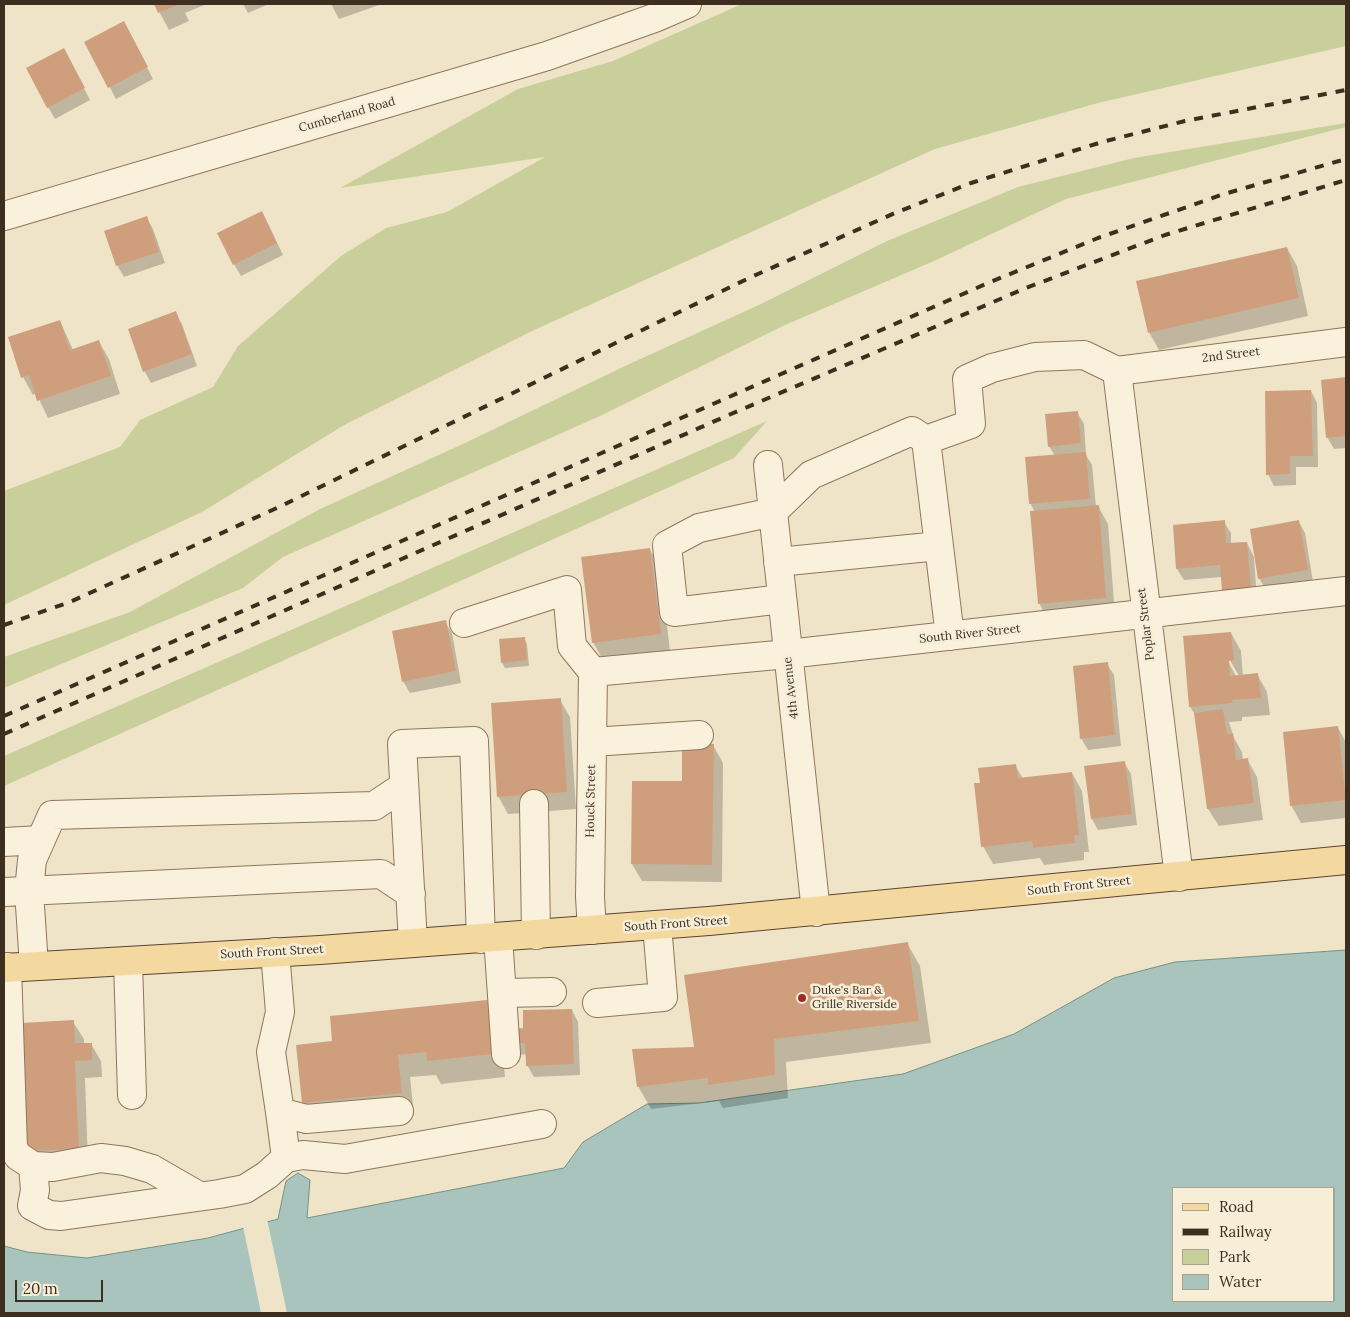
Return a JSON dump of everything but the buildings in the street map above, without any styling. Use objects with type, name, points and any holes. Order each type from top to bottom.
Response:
[{"type":"main road","name":"South Front Street","points":[[5,967],[536,935],[816,912],[1346,860]]},
{"type":"street","name":"Cumberland Road","points":[[4,216],[547,56],[657,17],[687,4]]},
{"type":"street","name":"2nd Street","points":[[1117,371],[1149,365],[1346,342]]},
{"type":"street","points":[[926,440],[971,424],[967,379],[992,368],[1035,357],[1084,355],[1117,371]]},
{"type":"street","name":"Poplar Street","points":[[1117,371],[1178,877]]},
{"type":"street","points":[[782,599],[674,612],[667,545],[699,528],[773,512],[811,475],[912,431],[926,440]]},
{"type":"street","points":[[926,440],[950,636]]},
{"type":"street","name":"4th Avenue","points":[[768,465],[816,912]]},
{"type":"street","points":[[778,562],[939,546]]},
{"type":"street","points":[[464,622],[567,590],[572,646],[592,672]]},
{"type":"street","name":"South River Street","points":[[592,672],[788,654],[1346,591]]},
{"type":"street","name":"Houck Street","points":[[592,672],[590,897],[592,930]]},
{"type":"street","points":[[592,742],[699,734]]},
{"type":"street","points":[[413,943],[402,744],[474,741],[489,938],[502,993],[506,1054]]},
{"type":"street","points":[[34,966],[16,891],[52,815],[374,806],[404,786]]},
{"type":"street","points":[[534,804],[536,935]]},
{"type":"street","points":[[374,806],[387,818],[392,858],[381,874]]},
{"type":"street","points":[[4,842],[41,840]]},
{"type":"street","points":[[16,891],[381,874],[411,894]]},
{"type":"street","points":[[597,1003],[663,997],[657,925]]},
{"type":"street","points":[[275,952],[280,1012],[271,1052],[286,1158]]},
{"type":"street","points":[[128,961],[132,1095]]},
{"type":"street","points":[[5,967],[13,1148],[18,1156],[33,1166],[53,1166],[101,1158],[125,1161],[152,1169],[198,1196]]},
{"type":"street","points":[[502,993],[552,992]]},
{"type":"street","points":[[280,1112],[306,1119],[399,1111]]},
{"type":"street","points":[[33,1166],[35,1190],[32,1206],[50,1215],[61,1216],[245,1188],[267,1175],[286,1158],[303,1155],[345,1159],[542,1124]]},
{"type":"green space","points":[[742,4],[1346,4],[1346,46],[1098,103],[935,149],[532,331],[346,424],[202,512],[4,605],[4,491],[120,447],[140,420],[213,387],[238,346],[341,256],[386,228],[447,212],[545,157],[340,188],[518,89],[613,61]]},
{"type":"green space","points":[[1346,123],[1346,127],[1066,199],[934,261],[785,325],[600,416],[283,557],[243,588],[4,688],[4,657],[130,612],[320,509],[761,304],[887,241],[1018,187],[1134,158]]},
{"type":"green space","points":[[767,421],[734,458],[4,786],[4,756]]},
{"type":"water","points":[[1346,950],[1346,1313],[4,1313],[4,1246],[27,1252],[87,1258],[208,1238],[278,1219],[286,1181],[298,1173],[310,1180],[307,1218],[564,1168],[583,1142],[647,1104],[699,1103],[903,1074],[1014,1034],[1114,978],[1175,962]]},
{"type":"pier","points":[[267,1219],[287,1313],[261,1313],[243,1226]]},
{"type":"railway","points":[[4,625],[70,602],[279,507],[749,278],[895,213],[971,183],[1102,142],[1185,121],[1346,90]]},
{"type":"railway","points":[[4,716],[988,283],[1098,238],[1224,194],[1346,159]]},
{"type":"railway","points":[[4,734],[731,414],[1026,288],[1165,235],[1346,180]]},
{"type":"place","name":"Duke's Bar & Grille Riverside","points":[[802,998]]}]
